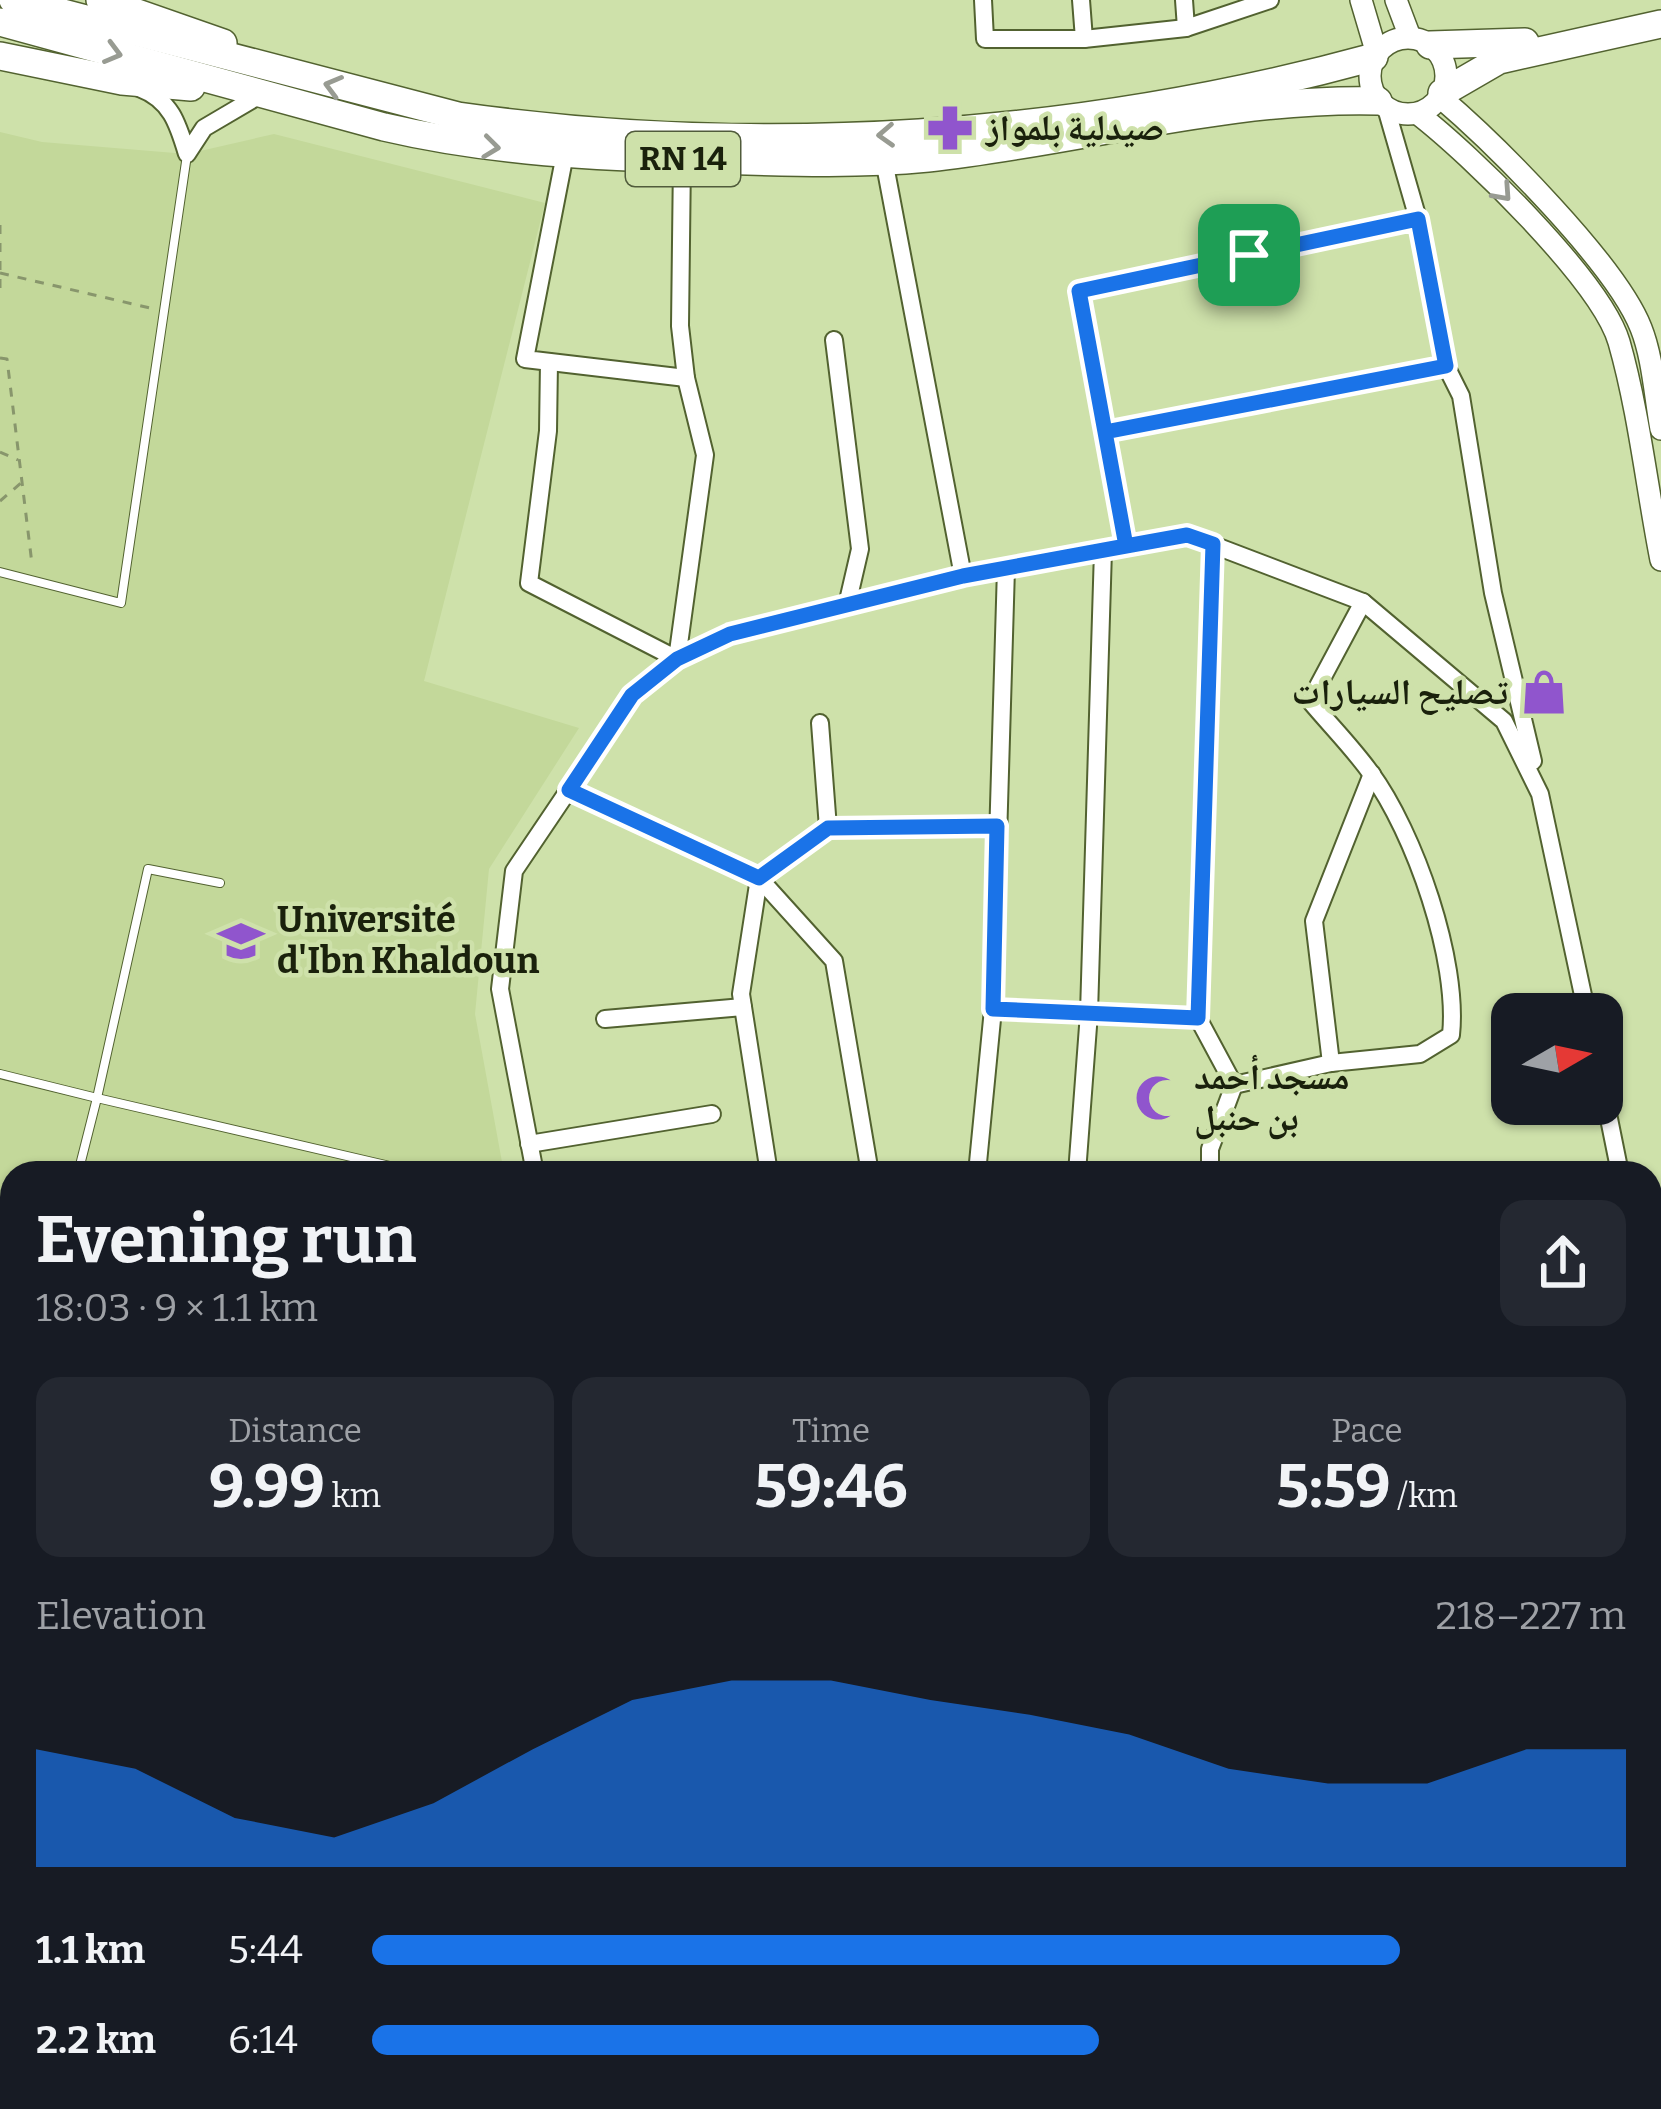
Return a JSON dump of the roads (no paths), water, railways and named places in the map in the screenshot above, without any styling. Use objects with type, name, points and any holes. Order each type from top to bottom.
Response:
[{"type":"main road","name":"RN 14","points":[[13,0],[441,140],[565,154],[884,160],[1044,142],[1262,105],[1382,104]]},
{"type":"main road","points":[[100,0],[204,33],[264,82]]},
{"type":"main road","name":"RN 14","points":[[0,22],[264,82],[533,127],[841,137],[1032,124],[1308,76],[1376,56]]},
{"type":"main road","points":[[1441,95],[1499,60],[1661,24]]},
{"type":"main road","points":[[1420,41],[1577,40]]},
{"type":"main road","points":[[6,59],[122,81],[264,82]]},
{"type":"street","points":[[983,0],[985,39],[1084,39],[1186,28],[1270,0]]},
{"type":"street","points":[[1082,0],[1084,39]]},
{"type":"street","points":[[1184,0],[1186,28]]},
{"type":"street","points":[[1361,0],[1376,56],[1370,80],[1418,219],[1446,366],[1461,396],[1493,593],[1583,993]]},
{"type":"street","points":[[1396,0],[1420,41],[1444,62],[1441,95],[1418,113]]},
{"type":"street","points":[[1376,56],[1390,42],[1420,41]]},
{"type":"street","points":[[122,81],[156,94],[175,115],[187,154]]},
{"type":"street","points":[[187,154],[203,128],[264,82]]},
{"type":"street","points":[[1441,95],[1476,127],[1613,280],[1642,329],[1661,429]]},
{"type":"street","points":[[1382,104],[1418,113],[1458,145],[1593,295],[1618,338],[1661,560]]},
{"type":"street","points":[[565,154],[525,359],[686,378]]},
{"type":"street","points":[[677,659],[705,455],[686,378],[680,326],[682,159]]},
{"type":"street","points":[[884,160],[963,576]]},
{"type":"street","points":[[1126,546],[1079,291],[1418,219]]},
{"type":"street","points":[[1593,295],[1613,280]]},
{"type":"street","points":[[834,340],[860,549],[847,605]]},
{"type":"street","points":[[549,362],[548,431],[530,583],[677,659]]},
{"type":"street","points":[[1105,432],[1446,366]]},
{"type":"street","points":[[533,1161],[500,989],[514,871],[632,695],[677,659],[730,634],[963,576],[1187,535],[1363,602],[1504,721],[1540,794]]},
{"type":"street","points":[[1210,1161],[1210,1149],[1234,1085],[1198,1018],[1213,544]]},
{"type":"street","points":[[1077,1161],[1089,1013],[1103,550]]},
{"type":"street","points":[[978,1161],[993,1009],[1006,568]]},
{"type":"street","points":[[1234,1085],[1331,1063],[1420,1054],[1450,1035],[1455,994],[1436,923],[1396,817],[1372,774],[1310,701],[1363,602]]},
{"type":"street","points":[[820,723],[828,828]]},
{"type":"street","points":[[1331,1063],[1313,921],[1372,774]]},
{"type":"street","points":[[569,790],[759,878],[834,961],[868,1161]]},
{"type":"street","points":[[767,1161],[743,1006],[759,878],[828,828],[997,826]]},
{"type":"street","points":[[605,1019],[743,1006]]},
{"type":"street","points":[[993,1009],[1198,1018]]},
{"type":"street","points":[[529,1144],[712,1114]]},
{"type":"street","points":[[1610,1125],[1618,1161]]},
{"type":"lane","points":[[0,572],[121,603],[187,154]]},
{"type":"lane","points":[[82,1161],[148,869],[220,883]]},
{"type":"lane","points":[[0,1074],[368,1161]]},
{"type":"place","name":"صيدلية بلمواز","points":[[950,128]]},
{"type":"place","name":"تصليح السيارات","points":[[1544,692]]},
{"type":"place","name":"Université d'Ibn Khaldoun","points":[[241,941]]},
{"type":"place","name":"مسجد أحمد بن حنبل","points":[[1158,1098]]}]
